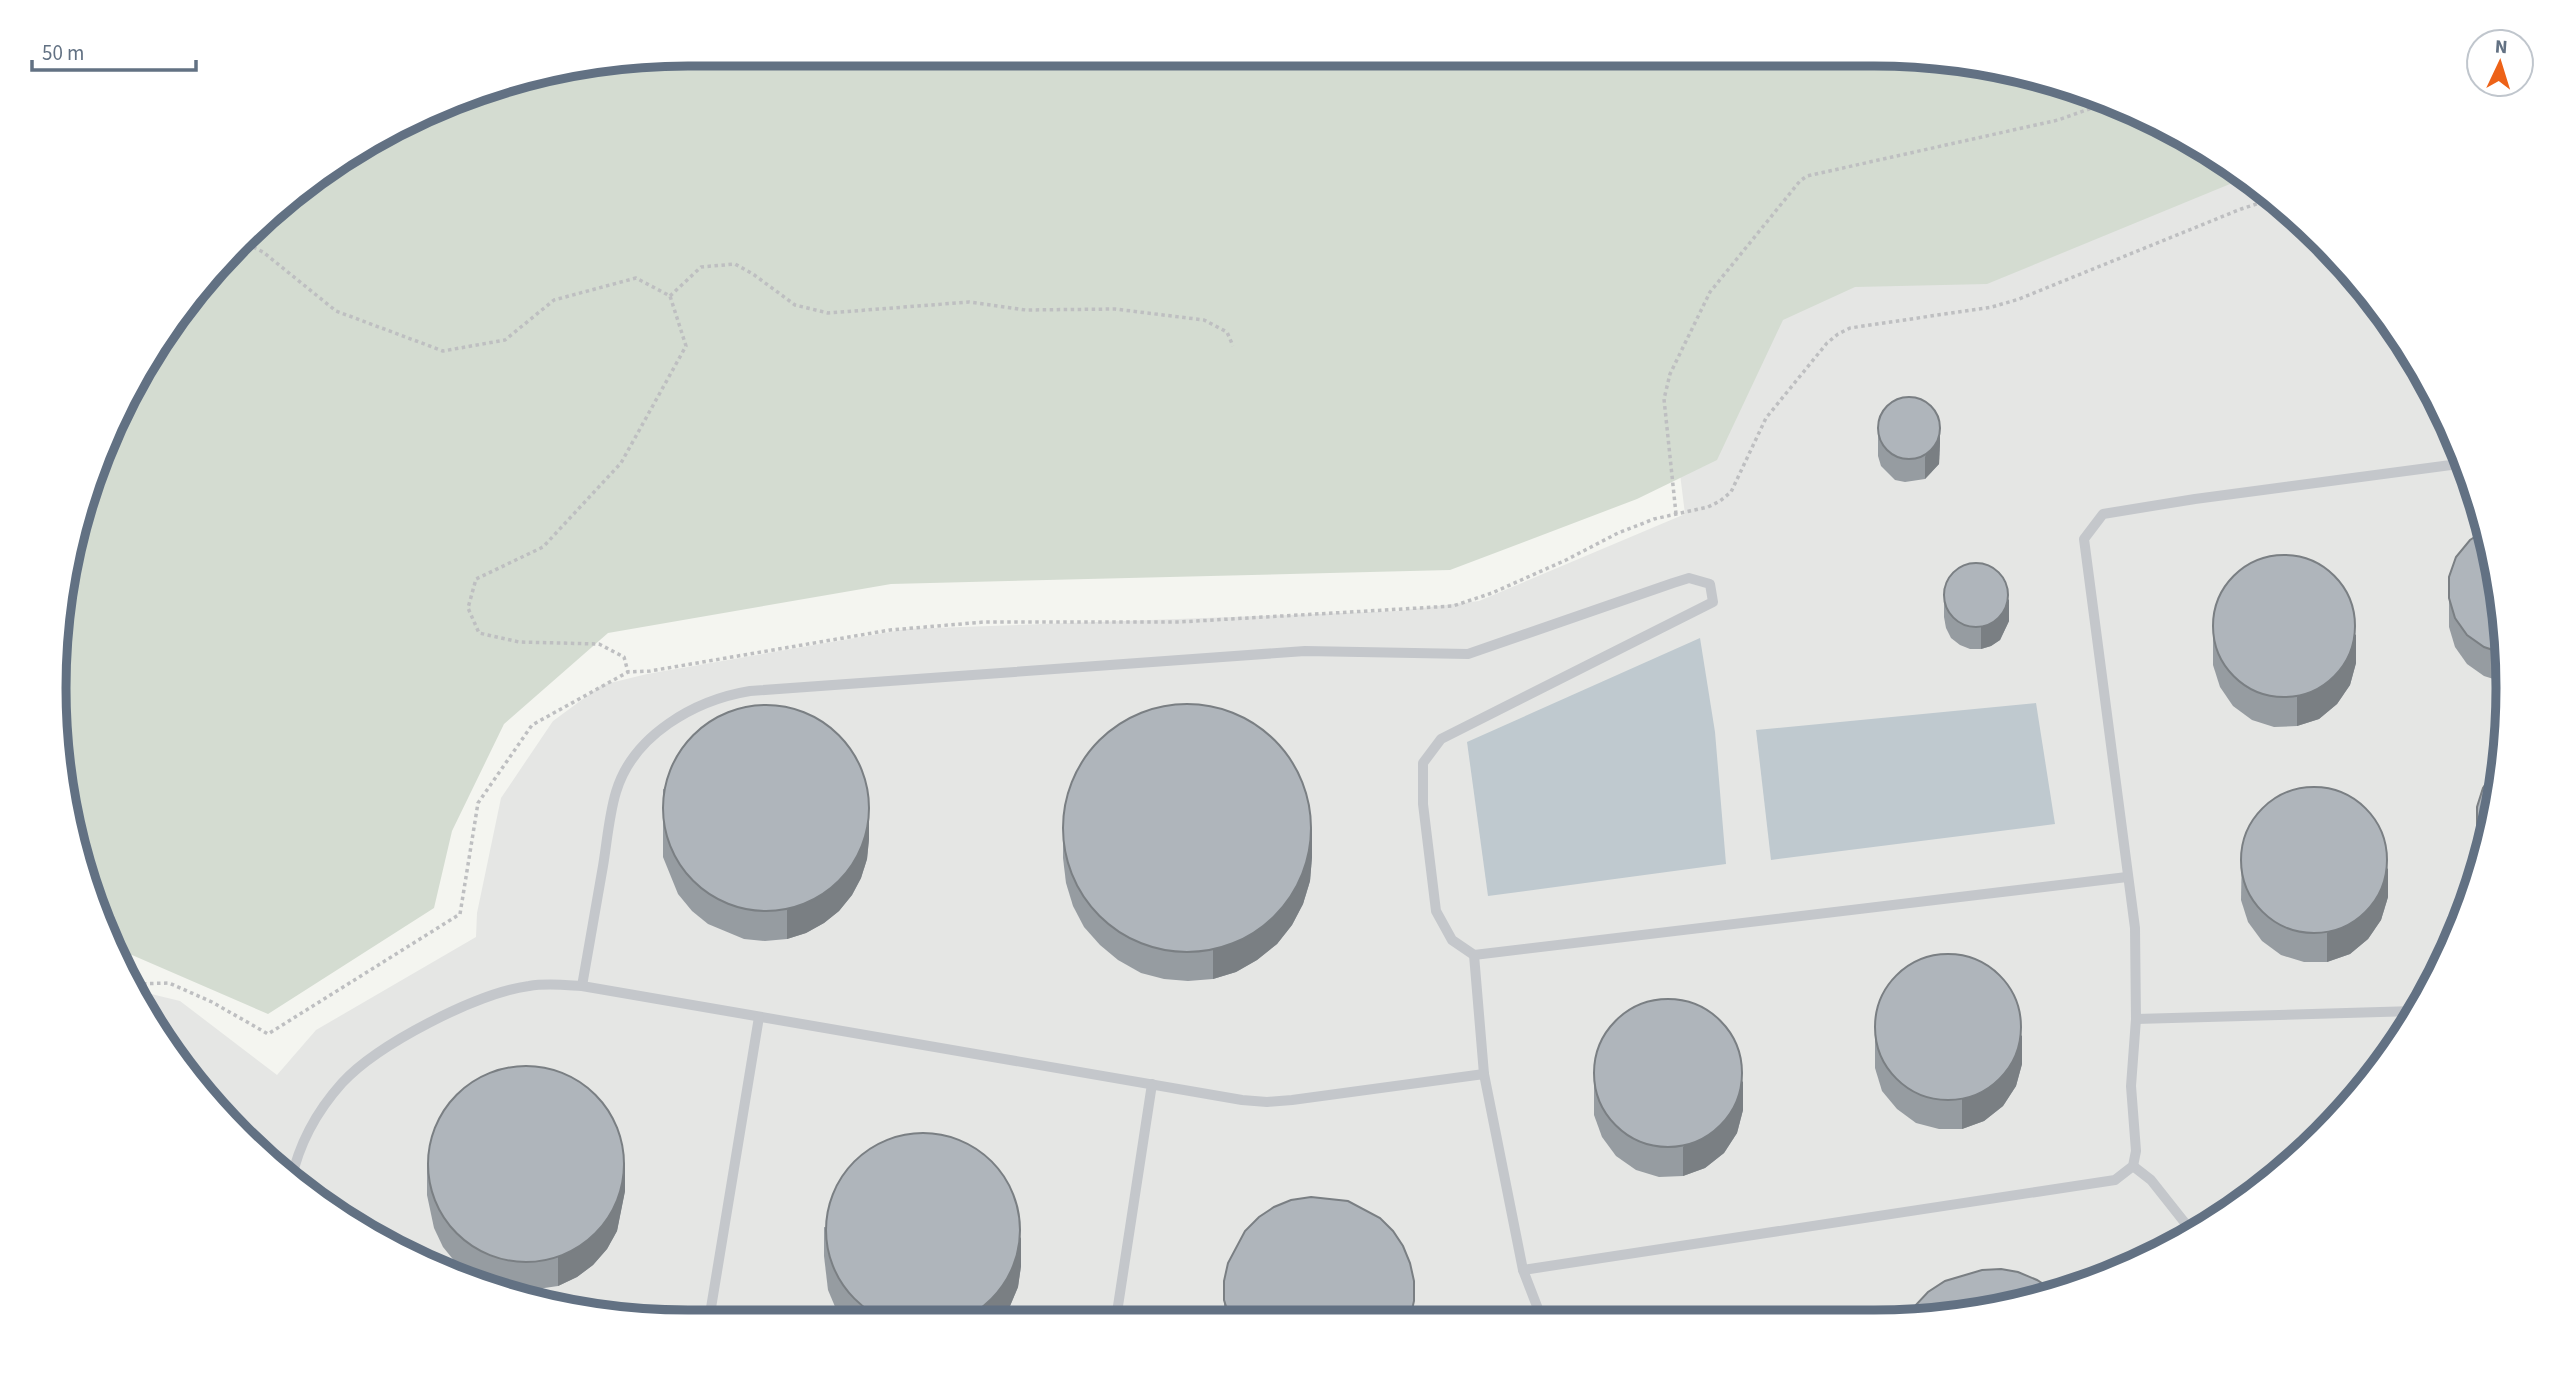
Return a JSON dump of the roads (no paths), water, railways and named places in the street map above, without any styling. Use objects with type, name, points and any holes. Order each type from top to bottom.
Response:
[{"type":"lane","points":[[1523,1270],[2115,1180],[2133,1166],[2136,1151],[2131,1086],[2136,1018],[2135,928],[2084,539],[2103,514],[2455,465]]},
{"type":"lane","points":[[582,986],[616,791],[641,750],[661,729],[680,715],[725,695],[750,691],[1306,651],[1468,654],[1689,578],[1710,584],[1713,603],[1441,738],[1423,763],[1423,804],[1436,912],[1452,940],[1474,956],[2127,877]]},
{"type":"lane","points":[[1474,956],[1484,1074],[1523,1270],[1538,1310]]},
{"type":"lane","points":[[294,1168],[306,1133],[335,1092],[363,1063],[429,1024],[502,993],[527,986],[552,984],[582,986],[1267,1102],[1484,1074]]},
{"type":"lane","points":[[2136,1018],[2405,1011]]},
{"type":"lane","points":[[711,1310],[759,1017]]},
{"type":"lane","points":[[1117,1310],[1152,1084]]},
{"type":"lane","points":[[2133,1166],[2151,1180],[2187,1225]]}]
